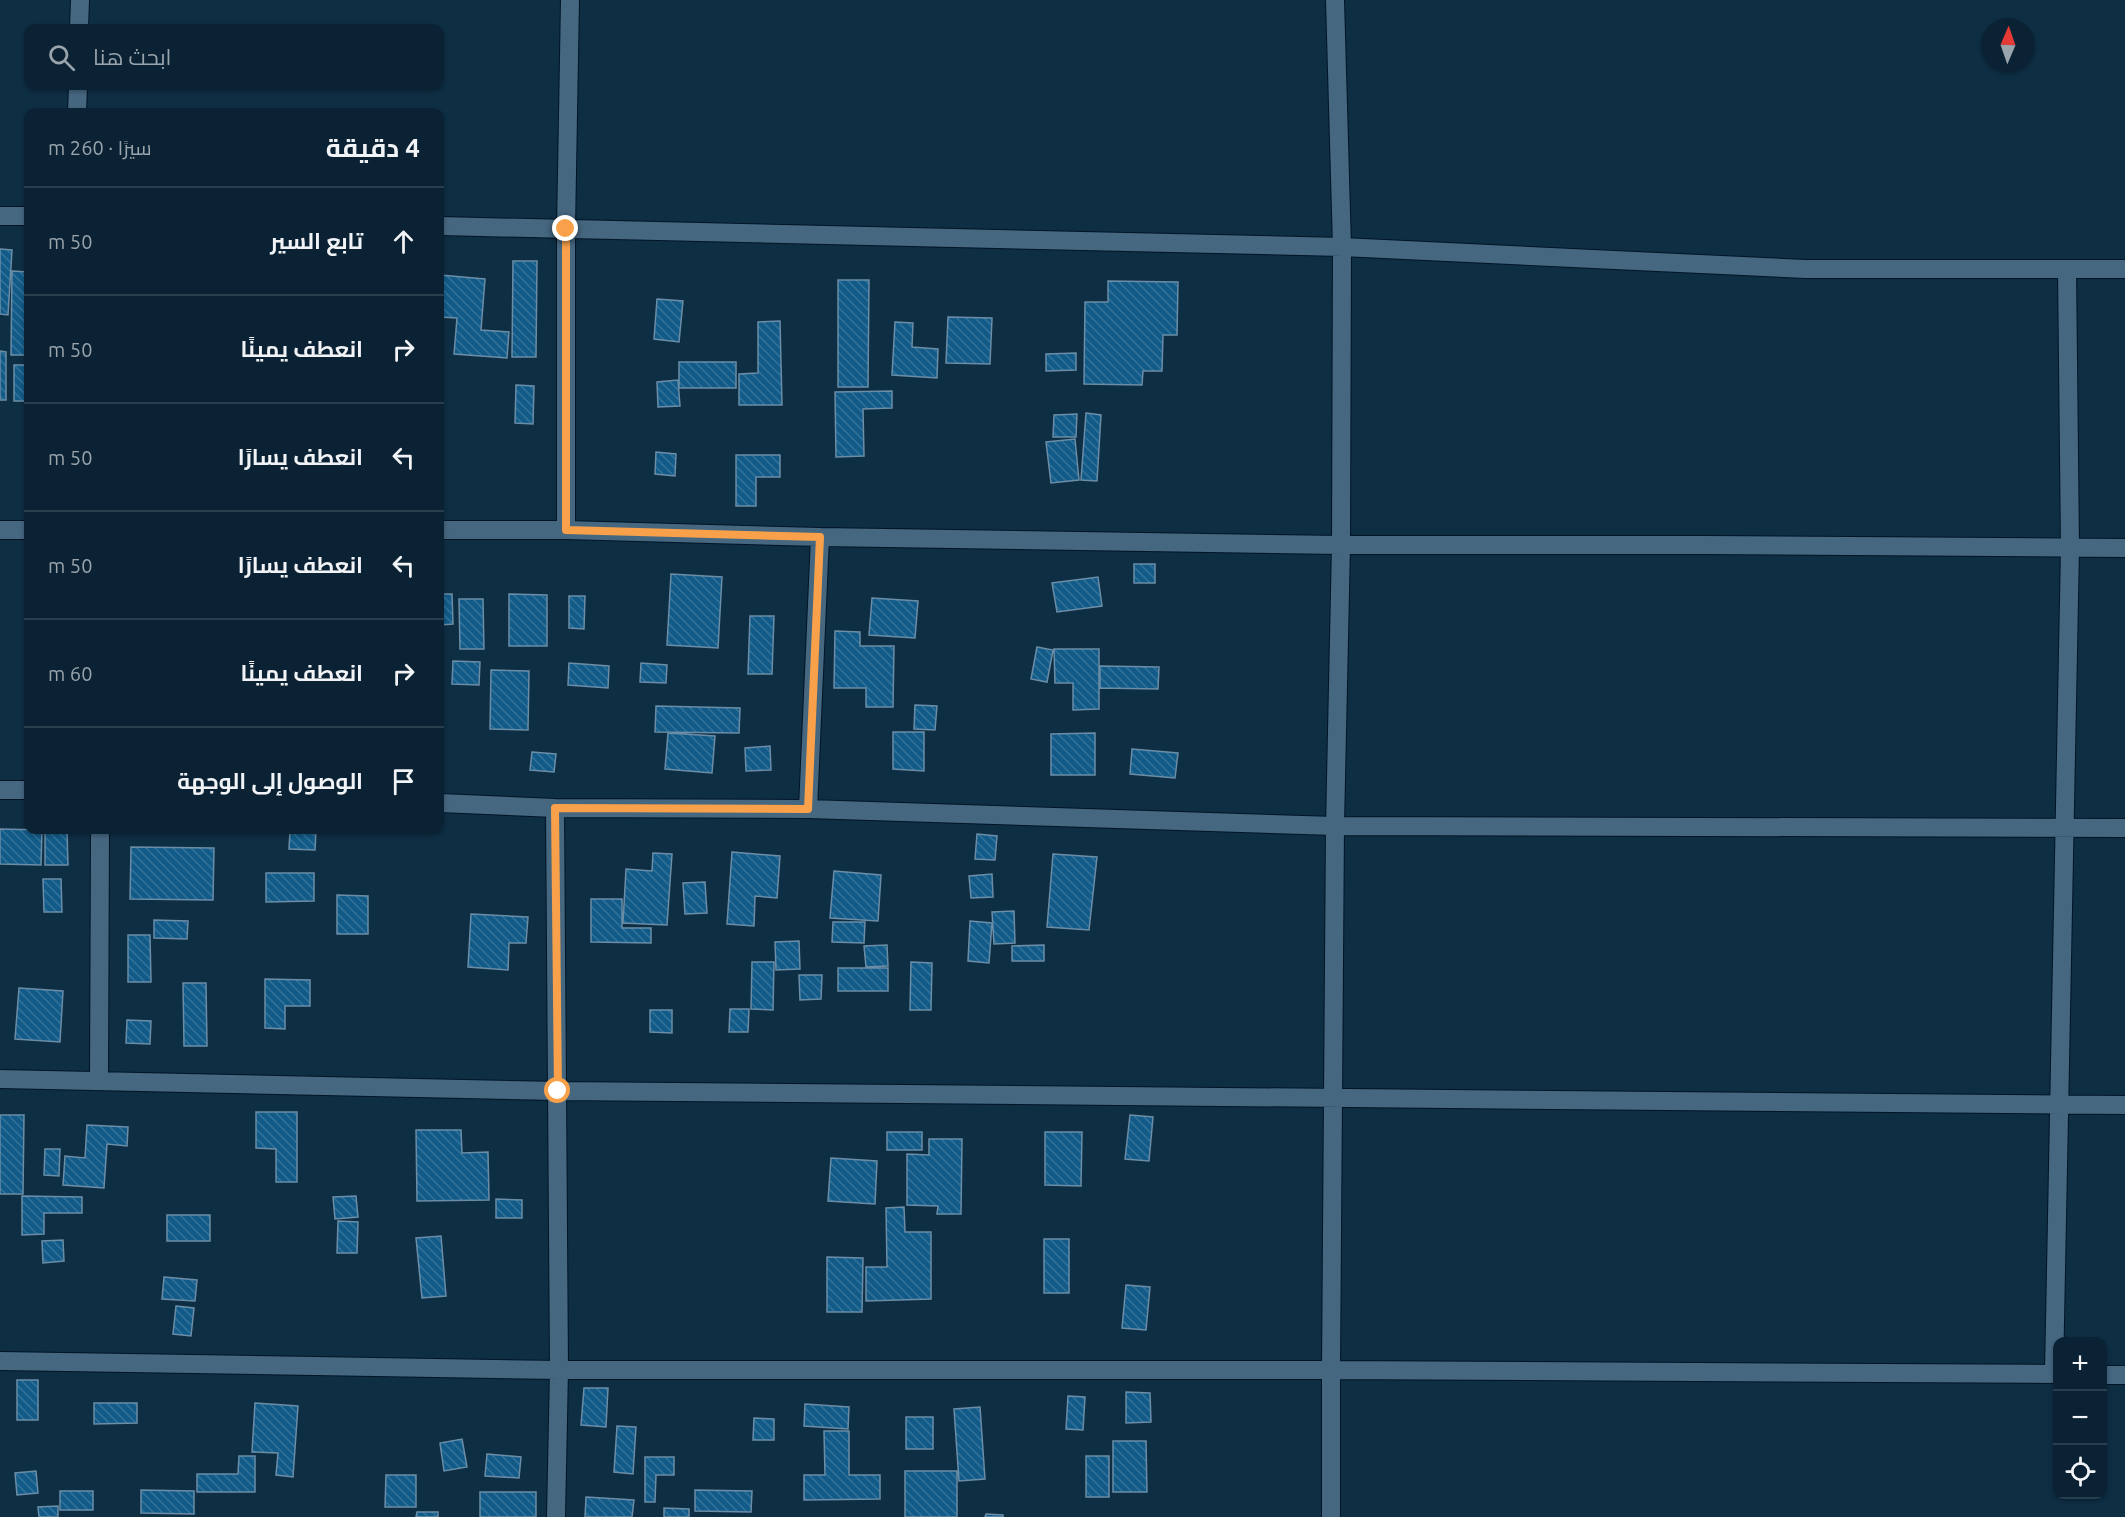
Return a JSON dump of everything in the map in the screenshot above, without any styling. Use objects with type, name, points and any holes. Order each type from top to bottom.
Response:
[{"type":"street","points":[[79,24],[80,0]]},
{"type":"street","points":[[566,530],[566,229],[570,0]]},
{"type":"street","points":[[1331,1517],[1335,826],[1341,545],[1342,247],[1335,0]]},
{"type":"street","points":[[77,108],[78,90]]},
{"type":"street","points":[[0,216],[24,216]]},
{"type":"street","points":[[444,226],[1342,247],[1805,269],[2125,269]]},
{"type":"street","points":[[2057,1337],[2070,548],[2067,269]]},
{"type":"street","points":[[0,530],[24,530]]},
{"type":"street","points":[[444,530],[566,530],[820,537],[1341,545],[2125,548]]},
{"type":"street","points":[[808,809],[820,537]]},
{"type":"street","points":[[0,790],[24,790]]},
{"type":"street","points":[[444,803],[555,808],[808,809],[1335,826],[2125,828]]},
{"type":"street","points":[[555,808],[559,1370],[556,1517]]},
{"type":"street","points":[[99,1080],[100,834]]},
{"type":"street","points":[[0,1079],[558,1091],[2125,1105]]},
{"type":"street","points":[[0,1361],[559,1370],[2053,1373]]},
{"type":"street","points":[[2107,1375],[2125,1375]]},
{"type":"building","points":[[0,249],[12,250],[8,315],[0,314]]},
{"type":"building","points":[[513,261],[537,261],[536,357],[512,357]]},
{"type":"building","points":[[12,271],[24,272],[24,355],[11,355]]},
{"type":"building","points":[[444,275],[485,279],[481,330],[509,332],[507,358],[454,354],[457,318],[444,317]]},
{"type":"building","points":[[838,280],[869,280],[868,387],[838,387]]},
{"type":"building","points":[[1108,281],[1178,282],[1177,335],[1163,335],[1162,371],[1143,371],[1142,385],[1084,384],[1085,302],[1108,302]]},
{"type":"building","points":[[657,299],[683,301],[679,342],[654,339]]},
{"type":"building","points":[[948,317],[992,318],[990,364],[946,363]]},
{"type":"building","points":[[780,321],[782,405],[739,405],[739,374],[758,373],[758,322]]},
{"type":"building","points":[[895,322],[913,323],[912,347],[938,349],[937,378],[892,375]]},
{"type":"building","points":[[0,351],[6,352],[6,400],[0,400]]},
{"type":"building","points":[[1076,353],[1076,370],[1046,371],[1046,354]]},
{"type":"building","points":[[679,362],[736,362],[736,388],[679,388]]},
{"type":"building","points":[[14,365],[24,365],[24,401],[14,401]]},
{"type":"building","points":[[678,380],[680,406],[658,407],[657,382]]},
{"type":"building","points":[[516,385],[534,386],[533,424],[515,423]]},
{"type":"building","points":[[892,391],[892,408],[863,409],[864,456],[836,457],[835,392]]},
{"type":"building","points":[[1086,413],[1101,415],[1097,481],[1081,480]]},
{"type":"building","points":[[1077,414],[1076,437],[1053,437],[1054,415]]},
{"type":"building","points":[[1075,439],[1079,480],[1051,483],[1046,442]]},
{"type":"building","points":[[656,452],[676,454],[675,476],[655,474]]},
{"type":"building","points":[[736,455],[780,455],[780,477],[756,477],[756,506],[736,506]]},
{"type":"building","points":[[1134,564],[1155,564],[1155,583],[1134,583]]},
{"type":"building","points":[[671,574],[722,577],[718,648],[667,645]]},
{"type":"building","points":[[1098,577],[1102,606],[1057,612],[1052,583]]},
{"type":"building","points":[[444,594],[452,594],[453,624],[444,625]]},
{"type":"building","points":[[509,594],[547,595],[547,646],[509,646]]},
{"type":"building","points":[[569,596],[585,596],[584,629],[569,628]]},
{"type":"building","points":[[872,598],[918,601],[915,638],[869,635]]},
{"type":"building","points":[[459,599],[483,599],[484,649],[460,649]]},
{"type":"building","points":[[750,616],[774,616],[772,674],[748,674]]},
{"type":"building","points":[[835,631],[860,632],[860,646],[894,646],[893,707],[866,707],[866,688],[834,688]]},
{"type":"building","points":[[1037,647],[1053,650],[1047,682],[1031,679]]},
{"type":"building","points":[[1054,649],[1099,649],[1099,709],[1073,710],[1073,683],[1055,683]]},
{"type":"building","points":[[453,661],[480,662],[479,685],[452,684]]},
{"type":"building","points":[[569,663],[609,666],[608,688],[568,685]]},
{"type":"building","points":[[641,663],[667,665],[666,683],[640,682]]},
{"type":"building","points":[[1100,666],[1159,667],[1158,689],[1100,688]]},
{"type":"building","points":[[491,670],[529,671],[528,730],[490,729]]},
{"type":"building","points":[[915,705],[937,706],[935,730],[914,729]]},
{"type":"building","points":[[656,706],[740,708],[739,733],[655,732]]},
{"type":"building","points":[[893,732],[924,732],[924,771],[893,769]]},
{"type":"building","points":[[668,733],[715,736],[712,773],[665,769]]},
{"type":"building","points":[[1095,733],[1095,775],[1051,775],[1051,734]]},
{"type":"building","points":[[770,746],[771,770],[746,771],[745,748]]},
{"type":"building","points":[[1132,749],[1178,753],[1175,778],[1130,774]]},
{"type":"building","points":[[532,752],[556,754],[554,772],[530,770]]},
{"type":"building","points":[[0,829],[24,830],[24,834],[42,834],[41,865],[0,864]]},
{"type":"building","points":[[45,834],[67,834],[68,865],[45,865]]},
{"type":"building","points":[[290,834],[316,834],[315,850],[289,849]]},
{"type":"building","points":[[977,834],[997,836],[995,860],[975,859]]},
{"type":"building","points":[[131,847],[214,848],[213,900],[130,899]]},
{"type":"building","points":[[732,852],[780,856],[777,898],[755,896],[754,926],[727,924]]},
{"type":"building","points":[[653,853],[672,854],[667,925],[623,923],[626,869],[652,871]]},
{"type":"building","points":[[1053,854],[1097,857],[1089,930],[1047,927]]},
{"type":"building","points":[[834,871],[881,875],[878,921],[830,918]]},
{"type":"building","points":[[266,873],[314,873],[314,901],[266,902]]},
{"type":"building","points":[[992,874],[993,897],[971,898],[969,876]]},
{"type":"building","points":[[43,879],[61,879],[62,912],[44,912]]},
{"type":"building","points":[[705,882],[707,913],[685,914],[683,883]]},
{"type":"building","points":[[337,895],[368,896],[368,934],[337,934]]},
{"type":"building","points":[[591,899],[622,899],[622,928],[651,928],[651,943],[591,942]]},
{"type":"building","points":[[1014,911],[1015,943],[994,944],[992,912]]},
{"type":"building","points":[[471,914],[528,917],[526,943],[509,943],[508,970],[468,967]]},
{"type":"building","points":[[154,920],[188,921],[187,939],[154,938]]},
{"type":"building","points":[[970,921],[992,923],[989,963],[968,961]]},
{"type":"building","points":[[833,922],[865,922],[864,943],[832,942]]},
{"type":"building","points":[[128,935],[150,935],[151,982],[128,982]]},
{"type":"building","points":[[799,941],[800,969],[776,970],[775,942]]},
{"type":"building","points":[[887,945],[888,966],[866,967],[864,946]]},
{"type":"building","points":[[1044,945],[1044,961],[1012,961],[1012,946]]},
{"type":"building","points":[[752,962],[774,962],[773,1010],[751,1009]]},
{"type":"building","points":[[911,962],[932,963],[931,1010],[910,1010]]},
{"type":"building","points":[[838,968],[888,968],[888,991],[838,991]]},
{"type":"building","points":[[799,975],[822,975],[821,999],[800,1000]]},
{"type":"building","points":[[265,979],[310,980],[310,1006],[285,1006],[285,1029],[265,1028]]},
{"type":"building","points":[[183,983],[206,983],[207,1046],[184,1046]]},
{"type":"building","points":[[19,988],[63,991],[60,1042],[15,1039]]},
{"type":"building","points":[[730,1009],[749,1009],[748,1032],[729,1032]]},
{"type":"building","points":[[650,1010],[672,1010],[672,1033],[650,1032]]},
{"type":"building","points":[[127,1020],[151,1021],[150,1044],[126,1043]]},
{"type":"building","points":[[256,1112],[297,1112],[297,1182],[276,1182],[276,1149],[256,1148]]},
{"type":"building","points":[[0,1115],[24,1115],[23,1194],[0,1194]]},
{"type":"building","points":[[1130,1115],[1153,1117],[1149,1161],[1125,1159]]},
{"type":"building","points":[[87,1125],[128,1127],[127,1146],[107,1144],[104,1188],[63,1185],[65,1156],[85,1158]]},
{"type":"building","points":[[416,1130],[461,1130],[462,1153],[488,1152],[489,1200],[417,1201]]},
{"type":"building","points":[[887,1132],[922,1132],[922,1150],[887,1150]]},
{"type":"building","points":[[1045,1132],[1082,1132],[1081,1186],[1045,1185]]},
{"type":"building","points":[[929,1139],[962,1139],[961,1214],[937,1214],[938,1206],[907,1205],[907,1154],[929,1155]]},
{"type":"building","points":[[45,1149],[60,1149],[59,1176],[44,1175]]},
{"type":"building","points":[[831,1158],[877,1161],[875,1204],[828,1201]]},
{"type":"building","points":[[22,1196],[82,1197],[82,1213],[44,1213],[44,1234],[22,1235]]},
{"type":"building","points":[[356,1196],[358,1217],[335,1219],[333,1197]]},
{"type":"building","points":[[496,1199],[522,1200],[522,1218],[496,1218]]},
{"type":"building","points":[[904,1207],[905,1232],[931,1232],[931,1299],[866,1301],[866,1267],[887,1267],[886,1208]]},
{"type":"building","points":[[167,1215],[210,1215],[210,1241],[167,1241]]},
{"type":"building","points":[[338,1221],[358,1222],[357,1253],[337,1253]]},
{"type":"building","points":[[441,1236],[446,1296],[422,1298],[416,1238]]},
{"type":"building","points":[[1044,1239],[1069,1239],[1069,1293],[1044,1293]]},
{"type":"building","points":[[63,1240],[64,1261],[43,1263],[42,1241]]},
{"type":"building","points":[[827,1257],[863,1258],[862,1312],[827,1312]]},
{"type":"building","points":[[164,1277],[197,1280],[195,1301],[162,1299]]},
{"type":"building","points":[[1126,1285],[1150,1287],[1146,1330],[1122,1328]]},
{"type":"building","points":[[176,1306],[194,1308],[191,1336],[173,1334]]},
{"type":"building","points":[[17,1380],[38,1380],[38,1420],[17,1420]]},
{"type":"building","points":[[584,1388],[608,1388],[606,1427],[581,1425]]},
{"type":"building","points":[[1126,1392],[1150,1393],[1151,1422],[1126,1423]]},
{"type":"building","points":[[1068,1396],[1085,1397],[1083,1430],[1066,1429]]},
{"type":"building","points":[[94,1403],[137,1403],[137,1423],[94,1424]]},
{"type":"building","points":[[255,1403],[298,1406],[293,1477],[276,1475],[278,1453],[252,1452]]},
{"type":"building","points":[[805,1404],[849,1407],[848,1429],[804,1426]]},
{"type":"building","points":[[980,1407],[985,1479],[959,1481],[954,1409]]},
{"type":"building","points":[[906,1417],[933,1417],[933,1449],[906,1449]]},
{"type":"building","points":[[754,1418],[774,1419],[774,1440],[753,1440]]},
{"type":"building","points":[[617,1426],[636,1427],[633,1474],[614,1472]]},
{"type":"building","points":[[824,1431],[849,1431],[849,1475],[880,1475],[880,1499],[804,1500],[804,1475],[825,1475]]},
{"type":"building","points":[[462,1439],[467,1467],[444,1471],[440,1443]]},
{"type":"building","points":[[1113,1441],[1146,1441],[1147,1492],[1113,1492]]},
{"type":"building","points":[[487,1454],[521,1457],[519,1478],[485,1476]]},
{"type":"building","points":[[239,1456],[255,1456],[255,1492],[197,1492],[197,1474],[238,1474]]},
{"type":"building","points":[[1086,1456],[1109,1456],[1109,1497],[1086,1497]]},
{"type":"building","points":[[645,1457],[674,1457],[674,1475],[656,1475],[655,1502],[645,1502]]},
{"type":"building","points":[[36,1471],[38,1493],[17,1495],[15,1473]]},
{"type":"building","points":[[905,1471],[957,1471],[957,1517],[905,1517]]},
{"type":"building","points":[[386,1475],[416,1475],[416,1507],[385,1507]]},
{"type":"building","points":[[141,1490],[194,1491],[194,1514],[141,1513]]},
{"type":"building","points":[[695,1490],[752,1491],[751,1512],[695,1511]]},
{"type":"building","points":[[60,1491],[93,1491],[93,1510],[60,1510]]},
{"type":"building","points":[[480,1492],[536,1492],[536,1517],[480,1517]]},
{"type":"building","points":[[586,1497],[634,1500],[632,1517],[585,1517]]},
{"type":"building","points":[[58,1506],[58,1517],[39,1517],[38,1507]]},
{"type":"building","points":[[664,1508],[689,1509],[689,1517],[664,1517]]},
{"type":"building","points":[[417,1512],[438,1512],[438,1517],[416,1517]]},
{"type":"building","points":[[986,1514],[1003,1515],[1003,1517],[985,1517]]},
{"type":"route","points":[[558,1091],[555,808],[808,809],[820,537],[566,530],[566,229]]}]
